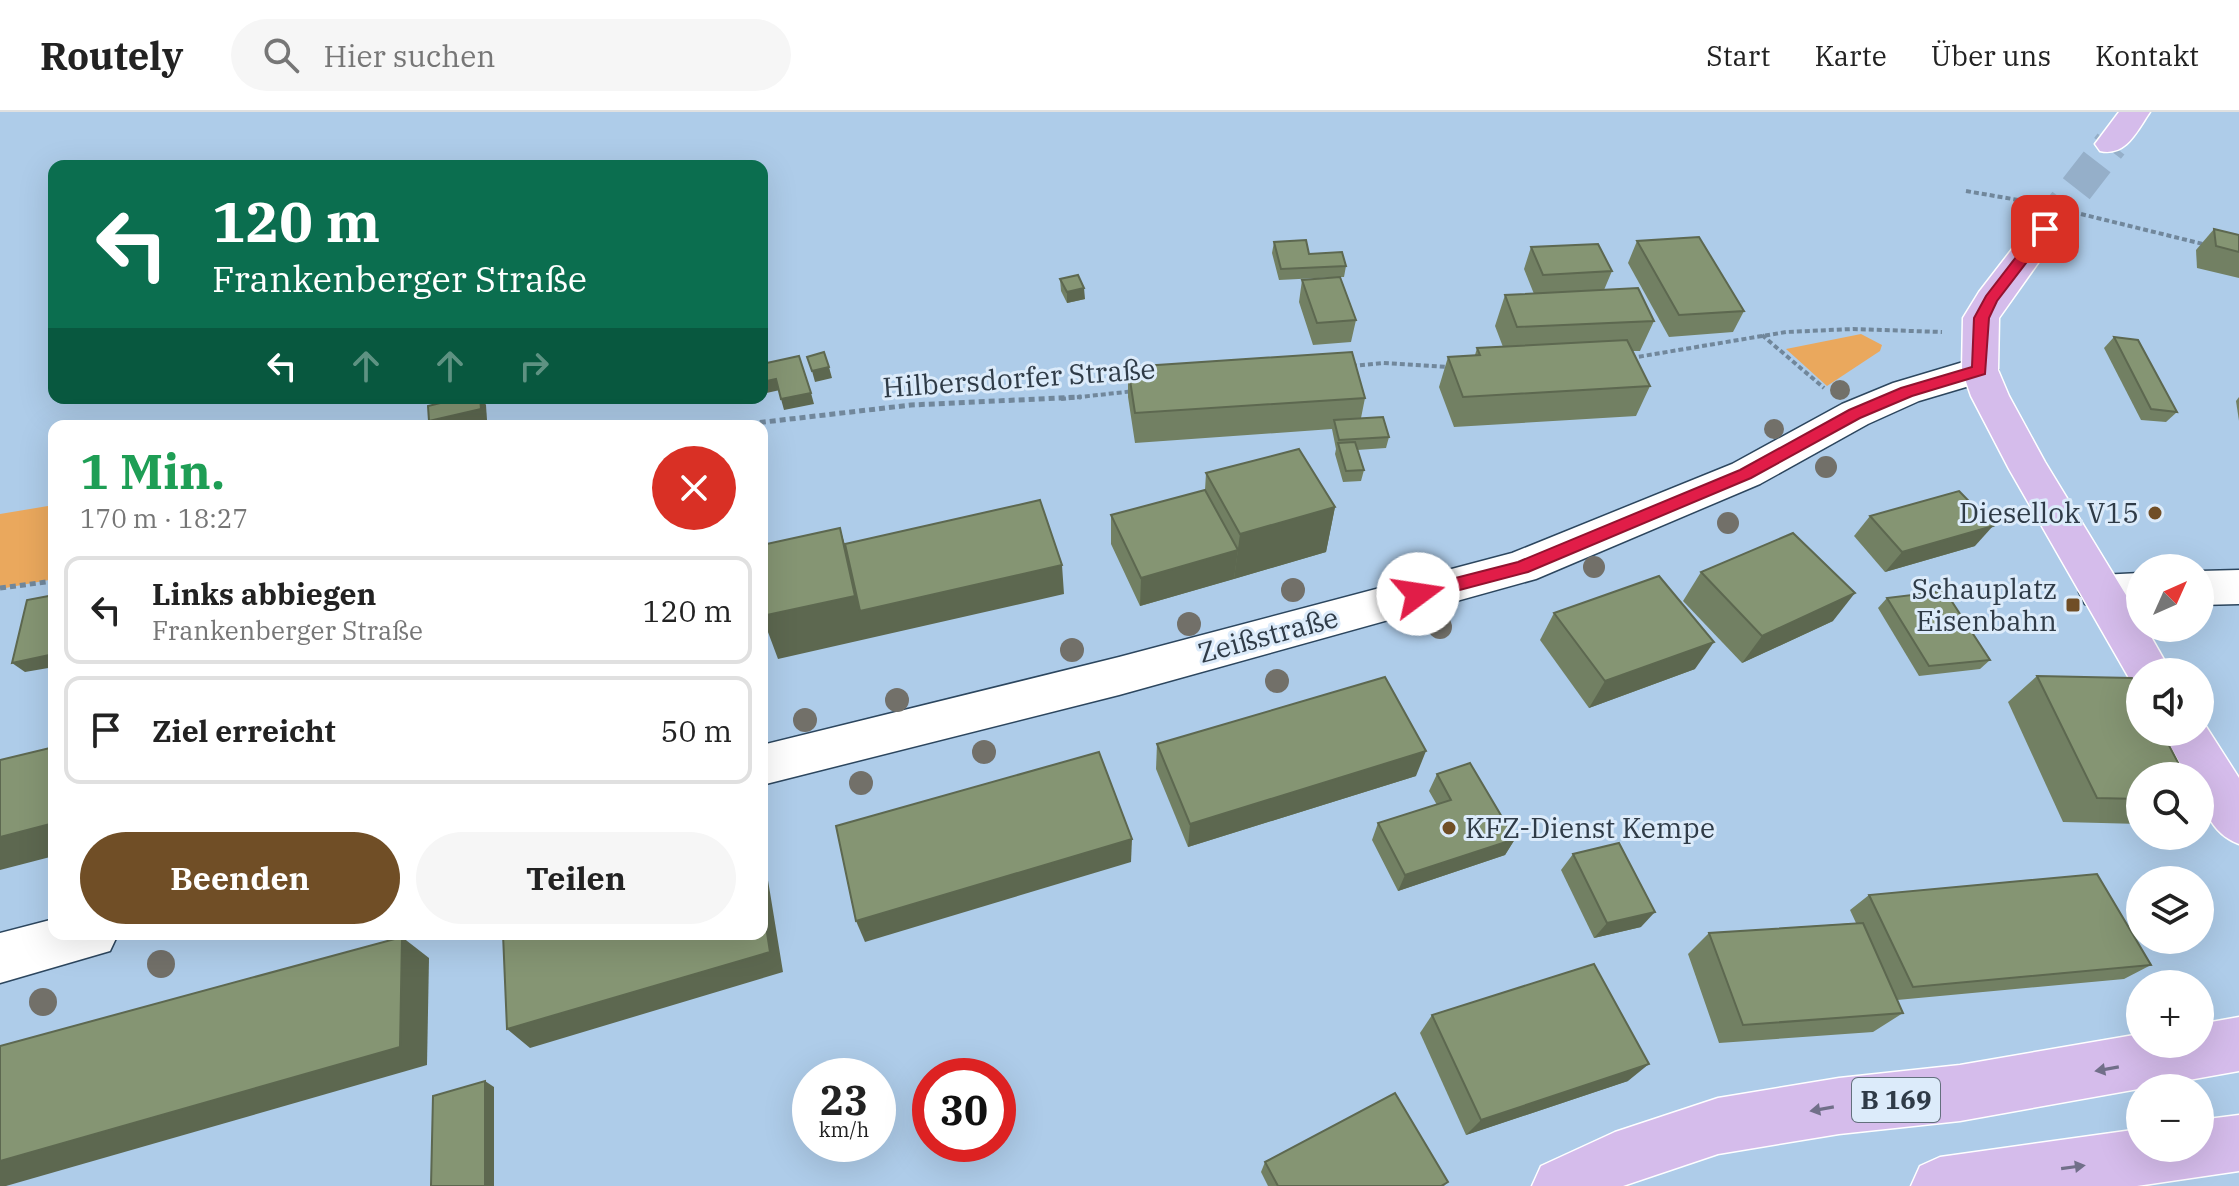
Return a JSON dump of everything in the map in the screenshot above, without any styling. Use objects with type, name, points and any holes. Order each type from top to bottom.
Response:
[{"type":"main road","points":[[2111,144],[2129,114]]},
{"type":"main road","points":[[2041,216],[1981,318],[1979,352],[2003,423],[2120,591],[2144,658]]},
{"type":"main road","points":[[2194,746],[2239,822]]},
{"type":"main road","name":"B 169","points":[[1561,1186],[1615,1160],[1718,1126],[1839,1106],[1960,1093],[2239,1044]]},
{"type":"main road","points":[[1940,1186],[2239,1143]]},
{"type":"street","name":"Zeißstraße","points":[[768,764],[1119,676],[1521,567],[1746,474],[1855,414],[1906,392],[1979,352]]},
{"type":"street","points":[[2214,588],[2239,587]]},
{"type":"street","points":[[0,958],[69,940]]},
{"type":"path","points":[[1966,191],[2041,216]]},
{"type":"path","points":[[2081,214],[2211,246]]},
{"type":"path","points":[[1616,359],[1662,356],[1761,335],[1860,326],[1979,352]]},
{"type":"path","points":[[1761,335],[1855,414]]},
{"type":"path","points":[[1337,368],[1383,363],[1463,368]]},
{"type":"path","name":"Hilbersdorfer Straße","points":[[768,422],[911,405],[1057,399],[1150,389]]},
{"type":"path","points":[[0,588],[48,582]]},
{"type":"shaded area","points":[[1861,334],[1882,345],[1880,351],[1827,386],[1786,349]]},
{"type":"shaded area","points":[[48,506],[48,580],[0,589],[0,514]]},
{"type":"building","points":[[2214,229],[2239,235],[2239,252],[2216,246]]},
{"type":"building","points":[[1699,237],[1744,311],[1679,315],[1637,241]]},
{"type":"building","points":[[1306,240],[1309,254],[1342,252],[1346,266],[1281,269],[1274,242]]},
{"type":"building","points":[[1598,244],[1612,271],[1543,275],[1531,247]]},
{"type":"building","points":[[1078,275],[1084,288],[1067,292],[1060,279]]},
{"type":"building","points":[[1340,277],[1356,320],[1317,323],[1302,280]]},
{"type":"building","points":[[1638,288],[1654,321],[1517,327],[1505,295]]},
{"type":"building","points":[[2114,337],[2138,340],[2177,412],[2151,409]]},
{"type":"building","points":[[1627,340],[1650,386],[1463,397],[1448,357],[1480,355],[1477,348]]},
{"type":"building","points":[[824,352],[829,367],[812,371],[807,357]]},
{"type":"building","points":[[1352,352],[1365,398],[1135,413],[1128,367]]},
{"type":"building","points":[[799,356],[811,393],[781,399],[776,379],[768,381],[768,363]]},
{"type":"building","points":[[481,404],[481,409],[429,420],[428,406]]},
{"type":"building","points":[[1383,417],[1389,437],[1339,440],[1334,420]]},
{"type":"building","points":[[1355,442],[1364,470],[1346,471],[1338,443]]},
{"type":"building","points":[[1299,449],[1335,507],[1240,534],[1206,473]]},
{"type":"building","points":[[1205,490],[1238,550],[1141,578],[1111,515]]},
{"type":"building","points":[[1959,491],[1993,526],[1902,552],[1870,516]]},
{"type":"building","points":[[1040,500],[1062,565],[860,611],[845,544]]},
{"type":"building","points":[[840,528],[855,596],[768,615],[768,544]]},
{"type":"building","points":[[1793,533],[1855,593],[1762,636],[1701,572]]},
{"type":"building","points":[[1659,576],[1714,642],[1605,681],[1554,613]]},
{"type":"building","points":[[1945,591],[1990,660],[1929,666],[1887,598]]},
{"type":"building","points":[[48,596],[48,655],[12,663],[27,600]]},
{"type":"building","points":[[2037,676],[2126,678],[2126,746],[2169,746],[2178,762],[2126,762],[2126,799],[2097,798]]},
{"type":"building","points":[[1385,677],[1426,751],[1190,824],[1157,744]]},
{"type":"building","points":[[48,748],[48,825],[0,837],[0,760]]},
{"type":"building","points":[[1099,752],[1132,839],[856,921],[836,826]]},
{"type":"building","name":"KFZ-Dienst Kempe","points":[[1470,763],[1515,839],[1405,875],[1378,823],[1451,800],[1437,774]]},
{"type":"building","points":[[1619,843],[1655,912],[1607,923],[1573,854]]},
{"type":"building","points":[[2097,874],[2126,923],[2126,954],[2144,954],[2151,965],[1913,987],[1869,895]]},
{"type":"building","points":[[1863,923],[1903,1013],[1743,1025],[1709,933]]},
{"type":"building","points":[[768,939],[770,952],[507,1029],[503,940]]},
{"type":"building","points":[[391,940],[402,940],[400,1047],[0,1161],[0,1046]]},
{"type":"building","points":[[1594,964],[1649,1064],[1481,1120],[1432,1015]]},
{"type":"building","points":[[485,1081],[485,1186],[431,1186],[433,1096]]},
{"type":"building","points":[[1395,1093],[1448,1182],[1441,1186],[1278,1186],[1265,1162]]},
{"type":"tunnel","points":[[2045,229],[2111,144]]},
{"type":"place","name":"Diesellok V15","points":[[2155,513]]},
{"type":"place","name":"Schauplatz Eisenbahn","points":[[2073,605]]},
{"type":"place","name":"KFZ-Dienst Kempe","points":[[1449,828]]},
{"type":"route","points":[[1418,594],[1521,567],[1746,474],[1855,414],[1906,392],[1980,370],[1981,318],[2045,229]]}]
